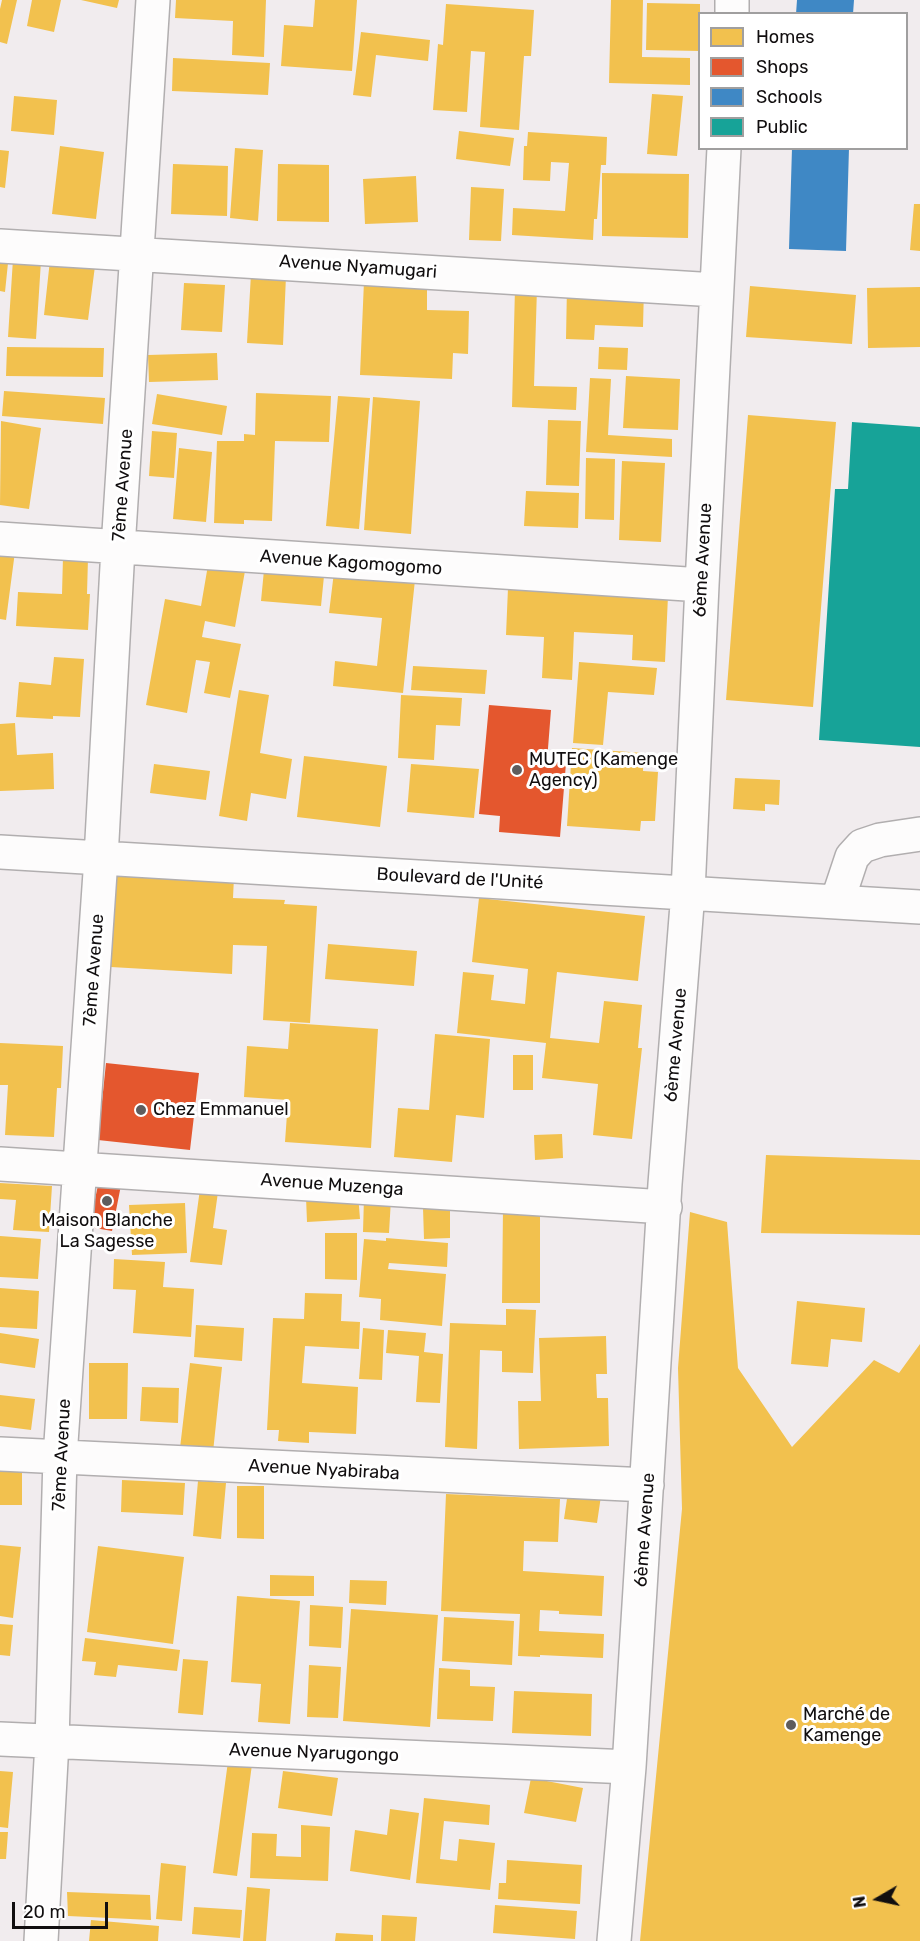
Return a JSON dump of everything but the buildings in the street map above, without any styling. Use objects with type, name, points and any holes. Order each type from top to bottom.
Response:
[{"type":"street","name":"7ème Avenue","points":[[41,1941],[52,1742],[60,1457],[101,858],[153,0]]},
{"type":"street","name":"6ème Avenue","points":[[614,1941],[629,1767],[665,1184],[688,892],[724,150]]},
{"type":"street","name":"Avenue Nyamugari","points":[[0,246],[716,290]]},
{"type":"street","name":"Avenue Kagomogomo","points":[[0,539],[702,585]]},
{"type":"street","points":[[837,902],[852,857],[862,846],[880,840],[920,834]]},
{"type":"street","name":"Boulevard de l'Unité","points":[[0,852],[920,907]]},
{"type":"street","name":"Avenue Muzenga","points":[[0,1164],[665,1207]]},
{"type":"street","name":"Avenue Nyabiraba","points":[[0,1454],[647,1485]]},
{"type":"street","name":"Avenue Nyarugongo","points":[[0,1739],[629,1767]]},
{"type":"place","name":"MUTEC (Kamenge Agency)","points":[[517,770]]},
{"type":"place","name":"Chez Emmanuel","points":[[141,1110]]},
{"type":"place","name":"Maison Blanche La Sagesse","points":[[107,1201]]},
{"type":"place","name":"Marché de Kamenge","points":[[791,1725]]}]
